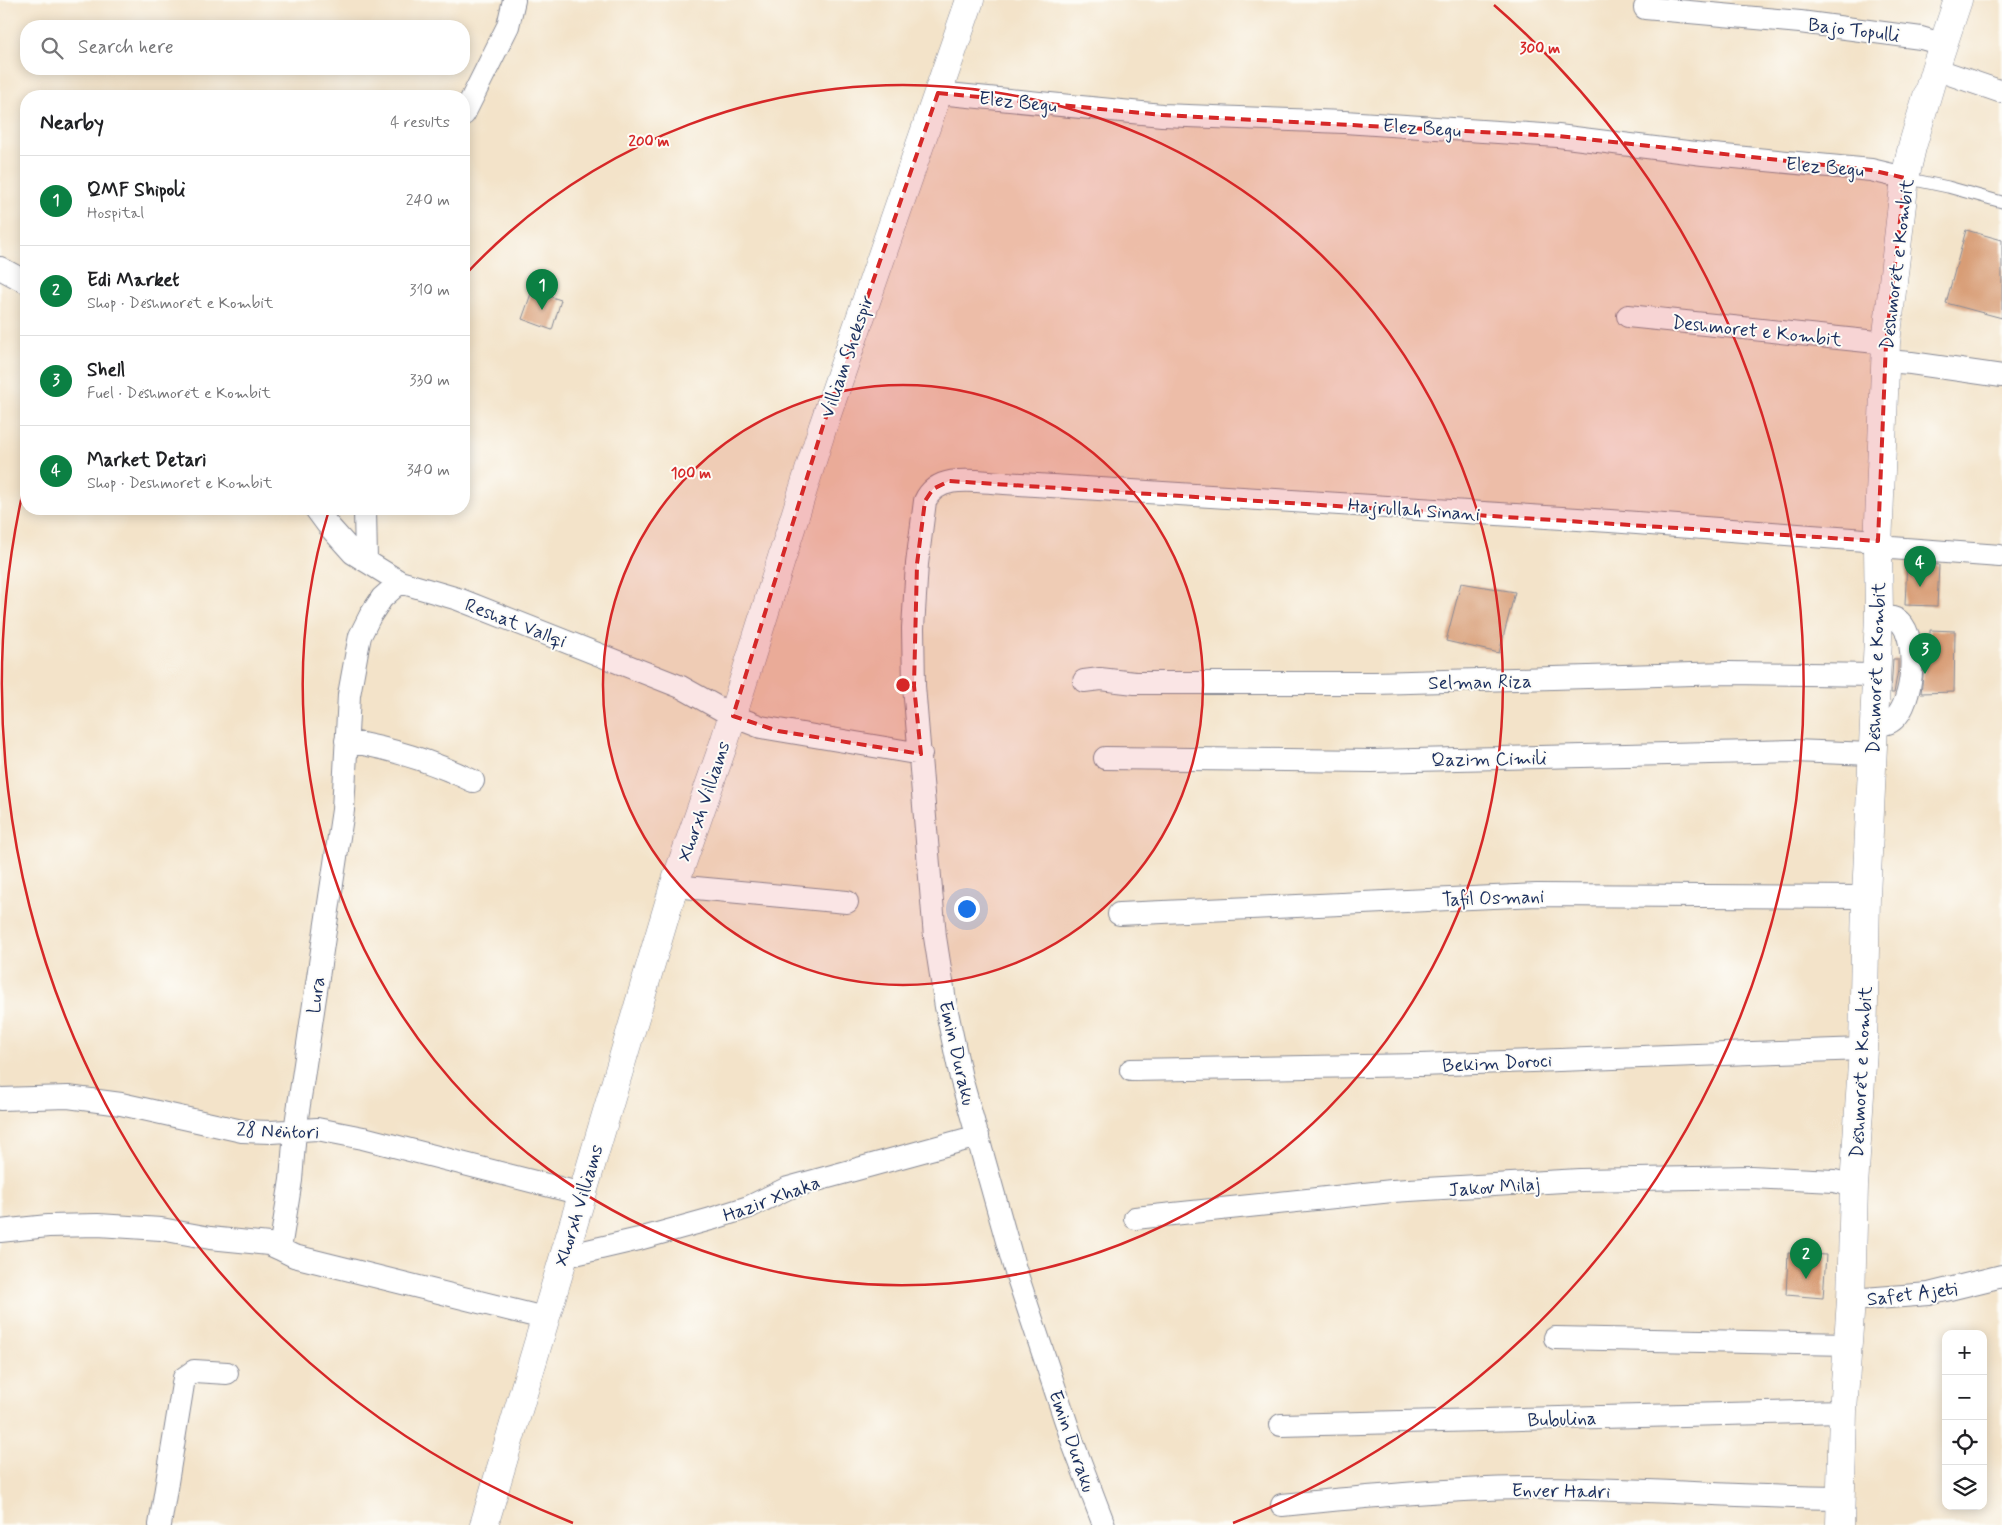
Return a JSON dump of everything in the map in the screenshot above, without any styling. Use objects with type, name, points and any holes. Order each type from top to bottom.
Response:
[{"type":"street","points":[[470,102],[508,26],[514,0]]},
{"type":"street","name":"Villiam Shekspir","points":[[733,716],[823,426],[970,0]]},
{"type":"street","name":"Dëshmorët e Kombit","points":[[1840,1525],[1843,1411],[1852,1300],[1854,1186],[1864,1049],[1866,897],[1872,725],[1879,616],[1878,544],[1884,452],[1886,352],[1905,178],[1938,57],[1958,0]]},
{"type":"street","name":"Bajo Topulli","points":[[1645,8],[1800,22],[1920,38],[1938,57],[2002,92]]},
{"type":"street","name":"Elez Begu","points":[[938,93],[1162,115],[1344,122],[1558,136],[1703,154],[1871,170],[1905,178]]},
{"type":"street","points":[[0,268],[20,279]]},
{"type":"street","name":"Deshmoret e Kombit","points":[[1628,316],[1886,352],[1912,363],[2002,376]]},
{"type":"street","name":"Hajrullah Sinani","points":[[949,481],[1610,521],[1878,544]]},
{"type":"street","name":"Emin Duraku","points":[[949,481],[933,488],[925,501],[917,564],[913,628],[914,686],[938,955],[961,1078],[1014,1266],[1074,1446],[1104,1525]]},
{"type":"street","name":"Reshat Vallqi","points":[[321,515],[341,542],[366,561],[400,582],[458,599],[681,687],[733,716]]},
{"type":"street","points":[[365,515],[366,561]]},
{"type":"street","points":[[1878,544],[2000,556]]},
{"type":"street","name":"Lura","points":[[280,1249],[291,1180],[295,1131],[342,810],[349,695],[360,636],[382,598],[400,582]]},
{"type":"street","points":[[1872,725],[1885,724],[1894,720],[1908,698],[1910,682],[1910,641],[1906,629],[1893,618],[1879,616]]},
{"type":"street","name":"Selman Riza","points":[[1084,681],[1100,679],[1135,683],[1375,683],[1728,673],[1876,675]]},
{"type":"street","points":[[733,716],[778,731],[921,754]]},
{"type":"street","name":"Xhorxh Villiams","points":[[484,1525],[562,1256],[674,886],[733,716]]},
{"type":"street","points":[[346,742],[385,748],[452,771],[473,781]]},
{"type":"street","name":"Qazim Cimili","points":[[1105,758],[1372,760],[1793,751],[1872,754]]},
{"type":"street","name":"Xhorxh Villiams","points":[[674,886],[847,902]]},
{"type":"street","name":"Tafil Osmani","points":[[1119,914],[1537,895],[1866,897]]},
{"type":"street","name":"Bekim Doroci","points":[[1131,1070],[1420,1065],[1864,1049]]},
{"type":"street","name":"28 Nëntori","points":[[0,1099],[68,1097],[121,1104],[242,1131],[317,1129],[363,1138],[582,1194]]},
{"type":"street","name":"Hazir Xhaka","points":[[562,1256],[639,1239],[711,1219],[749,1207],[788,1188],[978,1136]]},
{"type":"street","name":"Jakov Milaj","points":[[1136,1218],[1382,1192],[1580,1180],[1750,1177],[1834,1181],[1854,1186]]},
{"type":"street","points":[[1184,1225],[1308,1209],[1411,1200],[1676,1187],[1831,1190],[1854,1186]]},
{"type":"street","points":[[0,1231],[48,1226],[130,1226],[270,1244],[294,1256],[544,1318]]},
{"type":"street","name":"Safet Ajeti","points":[[1852,1300],[1929,1294],[2002,1276]]},
{"type":"street","points":[[1555,1338],[1849,1344]]},
{"type":"street","points":[[160,1525],[184,1378],[194,1371],[226,1373]]},
{"type":"street","name":"Bubulina","points":[[1281,1425],[1843,1411]]},
{"type":"street","name":"Enver Hadri","points":[[1282,1505],[1379,1496],[1526,1488],[1748,1497],[1841,1498]]},
{"type":"lane","points":[[1905,178],[1948,187],[2002,202]]},
{"type":"highlighted area","points":[[938,93],[1162,115],[1558,136],[1871,170],[1905,178],[1886,343],[1878,541],[949,481],[933,489],[925,501],[917,564],[914,686],[921,754],[778,731],[733,716],[823,426]]},
{"type":"building","points":[[1966,230],[2002,240],[2002,318],[1946,303]]},
{"type":"building","points":[[532,291],[561,300],[552,330],[522,319]]},
{"type":"building","points":[[1907,562],[1939,565],[1937,606],[1905,605]]},
{"type":"building","points":[[1461,583],[1515,592],[1499,653],[1446,641]]},
{"type":"building","points":[[1930,630],[1955,631],[1954,692],[1921,693],[1925,659],[1930,659]]},
{"type":"building","points":[[1893,659],[1898,659],[1898,670],[1894,693],[1891,693]]},
{"type":"building","points":[[1788,1253],[1826,1255],[1823,1298],[1786,1295]]},
{"type":"place","name":"QMF Shipoli","points":[[542,310]]},
{"type":"place","name":"Market Detari","points":[[1920,587]]},
{"type":"place","name":"Shell","points":[[1925,674]]},
{"type":"place","name":"Edi Market","points":[[1806,1279]]}]
